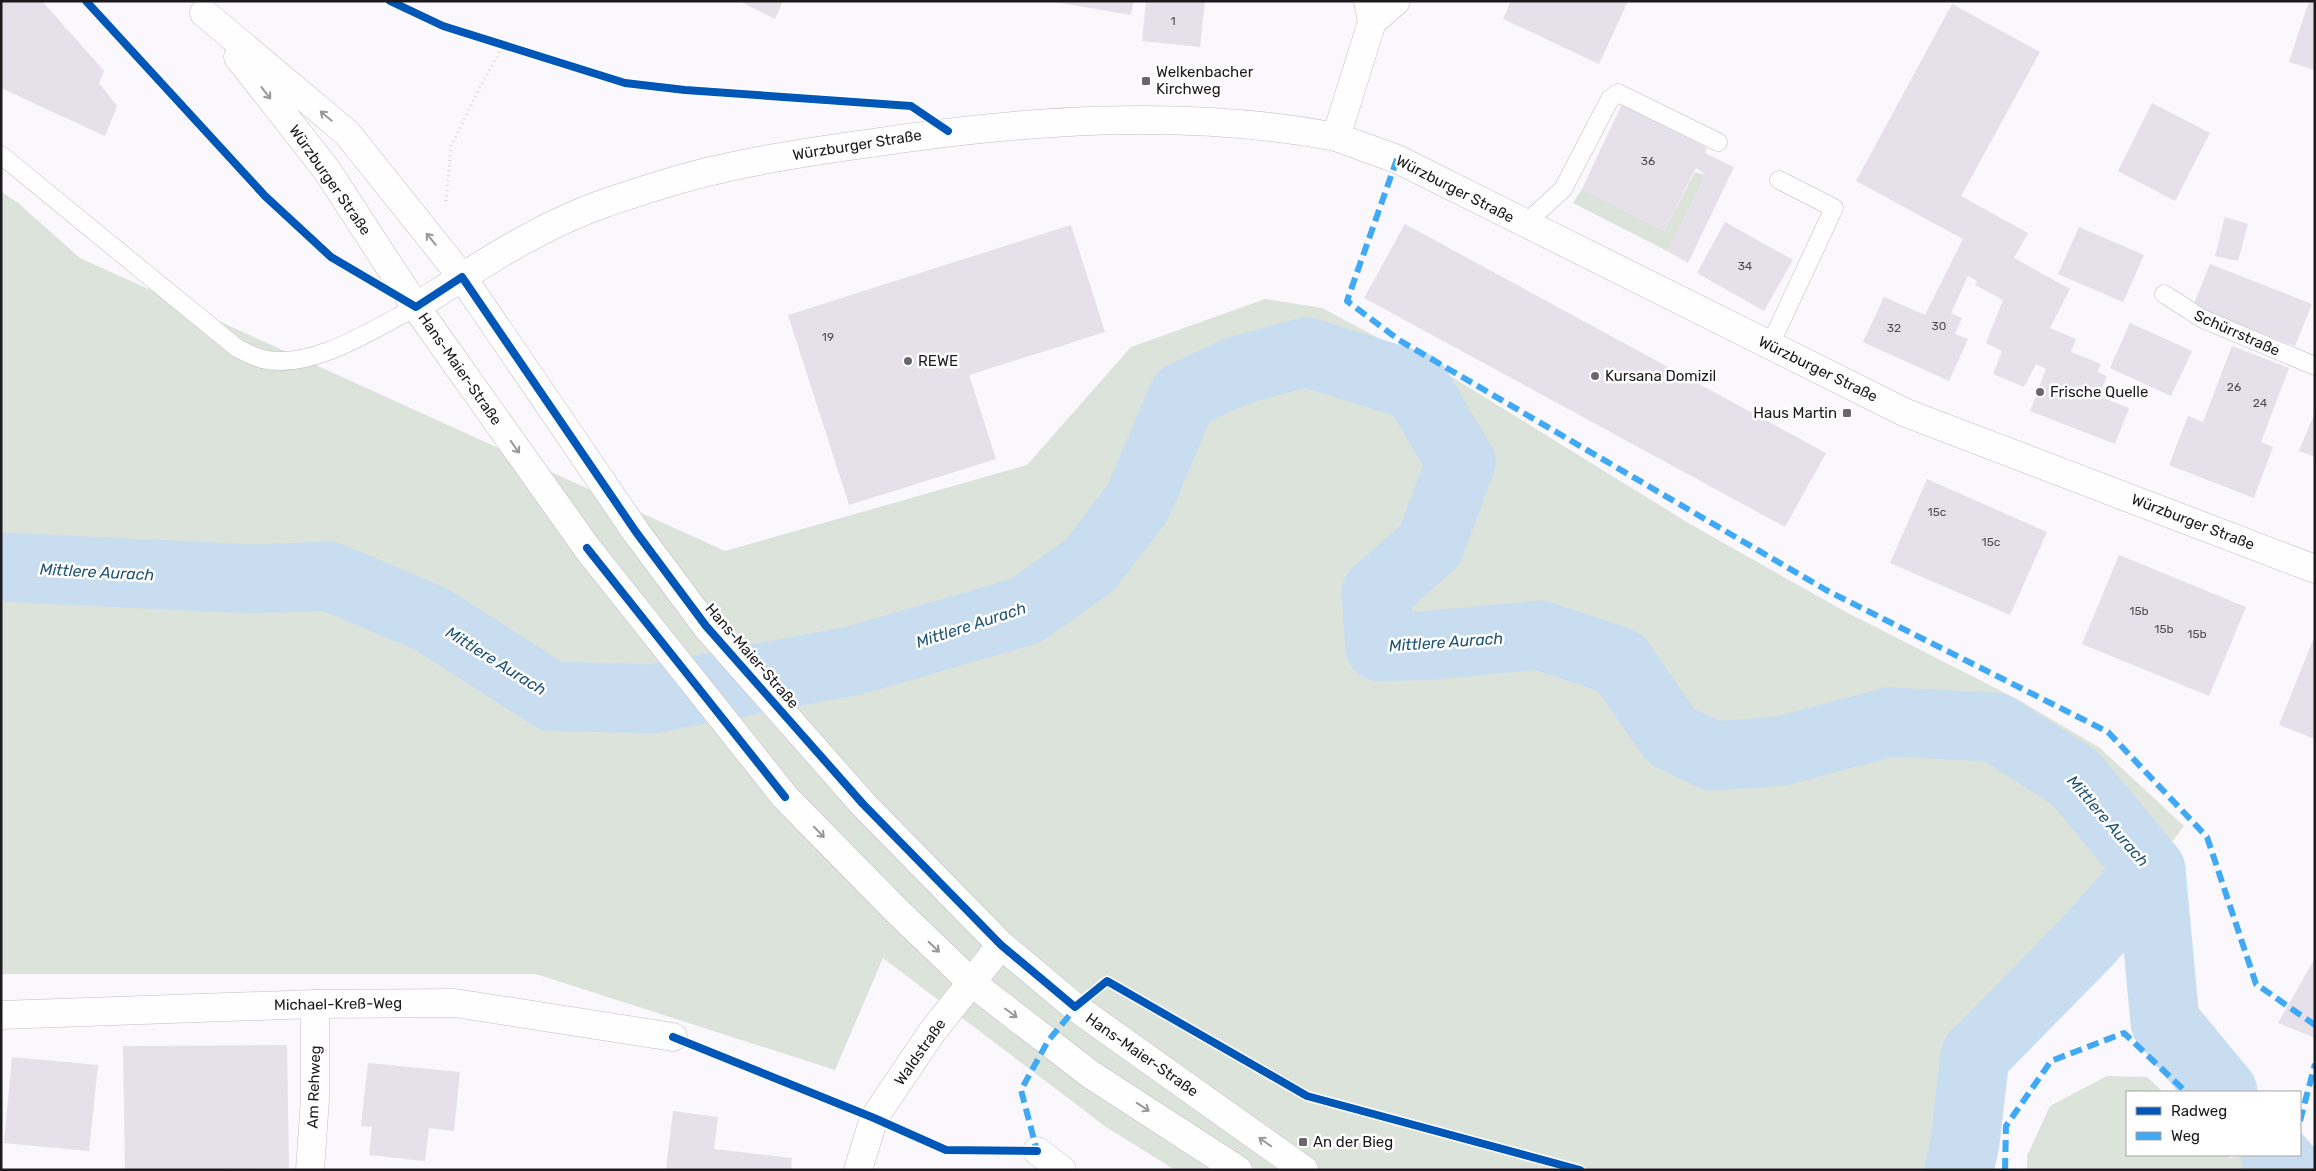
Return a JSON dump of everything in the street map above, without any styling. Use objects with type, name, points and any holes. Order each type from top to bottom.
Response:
[{"type":"street","points":[[1336,137],[1370,11],[1396,1]]},
{"type":"street","name":"Würzburger Straße","points":[[198,7],[346,133],[462,277]]},
{"type":"street","name":"Würzburger Straße","points":[[198,7],[326,169],[416,307],[531,235],[604,204],[714,170],[822,150],[948,131],[1054,123],[1147,120],[1239,122],[1292,128],[1336,137],[1397,159],[1906,413],[2315,569]]},
{"type":"street","name":"Hans-Maier-Straße","points":[[462,277],[636,532],[706,626],[863,804],[1001,945],[1075,1007],[1304,1170]]},
{"type":"street","name":"Hans-Maier-Straße","points":[[416,307],[587,548],[785,797],[897,912],[972,983],[1090,1074],[1238,1170]]},
{"type":"street","name":"Waldstraße","points":[[858,1170],[874,1118],[932,1032],[1001,945]]},
{"type":"street","name":"Michael-Kreß-Weg","points":[[1,1015],[315,1004],[455,1003],[673,1037]]},
{"type":"street","name":"Am Rehweg","points":[[310,1170],[315,1099],[315,1004]]},
{"type":"street","points":[[1037,1151],[1062,1170]]},
{"type":"lane","points":[[1525,224],[1563,189],[1610,100],[1618,93],[1718,142]]},
{"type":"lane","points":[[1,155],[237,348],[262,359],[287,360],[328,353],[416,307]]},
{"type":"lane","points":[[1770,345],[1834,208],[1779,180]]},
{"type":"lane","name":"Schürrstraße","points":[[2164,294],[2203,320],[2315,366]]},
{"type":"path","points":[[447,207],[446,198],[451,146],[503,46]]},
{"type":"shaded area","points":[[1695,172],[1706,175],[1667,251],[1573,203],[1582,189],[1664,231]]},
{"type":"shaded area","points":[[1,192],[17,202],[80,258],[725,551],[1027,465],[1131,347],[1265,299],[1322,308],[1452,377],[1690,524],[1846,612],[2019,700],[2100,748],[2184,826],[1923,1170],[1175,1170],[1106,1127],[883,958],[835,1070],[536,974],[1,974]]},
{"type":"shaded area","points":[[2107,1076],[2147,1077],[2162,1091],[2126,1091],[2126,1156],[2228,1156],[2230,1158],[2276,1156],[2288,1170],[2027,1170],[2027,1156],[2050,1106]]},
{"type":"building","points":[[1,1],[42,1],[104,71],[99,83],[117,106],[105,136],[1,88]]},
{"type":"building","points":[[739,1],[783,1],[775,19]]},
{"type":"building","points":[[1049,1],[1134,1],[1131,15]]},
{"type":"building","points":[[1146,1],[1205,1],[1200,47],[1142,41]]},
{"type":"building","points":[[1511,1],[1628,1],[1599,64],[1503,19]]},
{"type":"building","points":[[2309,1],[2315,2],[2315,70],[2289,62]]},
{"type":"building","points":[[1952,4],[2040,52],[1961,196],[2028,233],[2014,258],[2070,289],[2050,328],[2076,339],[2071,352],[2101,364],[2097,372],[2107,376],[2099,396],[2129,408],[2115,444],[2030,411],[2046,369],[2036,364],[2024,387],[1993,374],[2002,351],[1986,343],[2003,300],[1975,285],[1977,281],[1968,276],[1951,313],[1962,318],[1955,334],[1968,339],[1949,381],[1863,342],[1884,297],[1925,315],[1963,239],[1856,181]]},
{"type":"building","points":[[2152,103],[2210,133],[2175,201],[2118,171]]},
{"type":"building","points":[[1622,104],[1707,148],[1705,153],[1734,167],[1688,263],[1667,251],[1706,175],[1696,168],[1664,231],[1582,189]]},
{"type":"building","points":[[2225,217],[2248,224],[2238,261],[2215,256]]},
{"type":"building","points":[[1725,222],[1793,260],[1764,311],[1697,273]]},
{"type":"building","name":"Kursana Domizil","points":[[1405,224],[1826,453],[1785,527],[1364,298]]},
{"type":"building","name":"REWE","points":[[1071,225],[1105,332],[969,375],[996,459],[849,505],[788,315]]},
{"type":"building","points":[[2079,227],[2144,255],[2123,302],[2058,274]]},
{"type":"building","points":[[2210,264],[2312,304],[2295,346],[2193,306]]},
{"type":"building","points":[[2130,323],[2192,351],[2171,396],[2110,368]]},
{"type":"building","points":[[2232,346],[2289,368],[2261,442],[2273,447],[2254,498],[2169,465],[2188,416],[2203,422]]},
{"type":"building","points":[[2315,412],[2315,457],[2299,451]]},
{"type":"building","points":[[1927,479],[2047,532],[2010,615],[1890,563]]},
{"type":"building","points":[[2119,555],[2246,607],[2209,696],[2082,644]]},
{"type":"building","points":[[2313,640],[2315,640],[2315,739],[2279,725]]},
{"type":"building","points":[[2315,958],[2315,1038],[2278,1023]]},
{"type":"building","points":[[287,1045],[289,1168],[125,1170],[123,1046]]},
{"type":"building","points":[[12,1057],[98,1065],[89,1151],[4,1143]]},
{"type":"building","points":[[368,1063],[460,1072],[454,1131],[429,1128],[425,1161],[369,1155],[372,1127],[361,1126]]},
{"type":"building","points":[[673,1111],[718,1117],[714,1149],[792,1158],[791,1170],[666,1170]]},
{"type":"waterway","name":"Mittlere Aurach","points":[[1,567],[254,579],[329,576],[431,619],[551,696],[650,699],[856,660],[1025,611],[1090,565],[1138,502],[1183,396],[1237,371],[1306,352],[1416,386],[1461,462],[1430,545],[1376,593],[1380,647],[1433,645],[1540,635],[1620,662],[1671,736],[1713,756],[1782,751],[1889,722],[1995,727],[2075,778],[2151,870],[2087,942],[1975,1056],[1965,1143],[1959,1170]]},
{"type":"waterway","name":"Mittlere Aurach","points":[[2151,870],[2165,1022],[2222,1091]]},
{"type":"waterway","name":"Mittlere Aurach","points":[[2276,1156],[2288,1170]]},
{"type":"marked path","points":[[1397,159],[1347,301],[1399,340],[1826,590],[2108,732],[2207,837],[2256,984],[2315,1025]]},
{"type":"marked path","points":[[1033,1151],[1037,1151],[1021,1090],[1048,1041],[1078,1005]]},
{"type":"marked path","points":[[2005,1170],[2006,1126],[2051,1061],[2124,1033],[2185,1091]]},
{"type":"marked path","points":[[2301,1117],[2315,1064]]},
{"type":"cycle path","points":[[86,1],[265,196],[331,257],[416,307],[462,277],[636,532],[706,626],[863,804],[1001,945],[1075,1007],[1107,981],[1307,1096],[1580,1170]]},
{"type":"cycle path","points":[[390,1],[443,26],[625,83],[685,90],[911,106],[948,131]]},
{"type":"cycle path","points":[[587,548],[785,797]]},
{"type":"cycle path","points":[[673,1037],[874,1118],[946,1150],[1037,1151]]},
{"type":"place","name":"Welkenbacher Kirchweg","points":[[1146,81]]},
{"type":"place","name":"REWE","points":[[908,361]]},
{"type":"place","name":"Kursana Domizil","points":[[1595,376]]},
{"type":"place","name":"Frische Quelle","points":[[2040,392]]},
{"type":"place","name":"Haus Martin","points":[[1847,413]]},
{"type":"place","name":"An der Bieg","points":[[1303,1142]]}]
